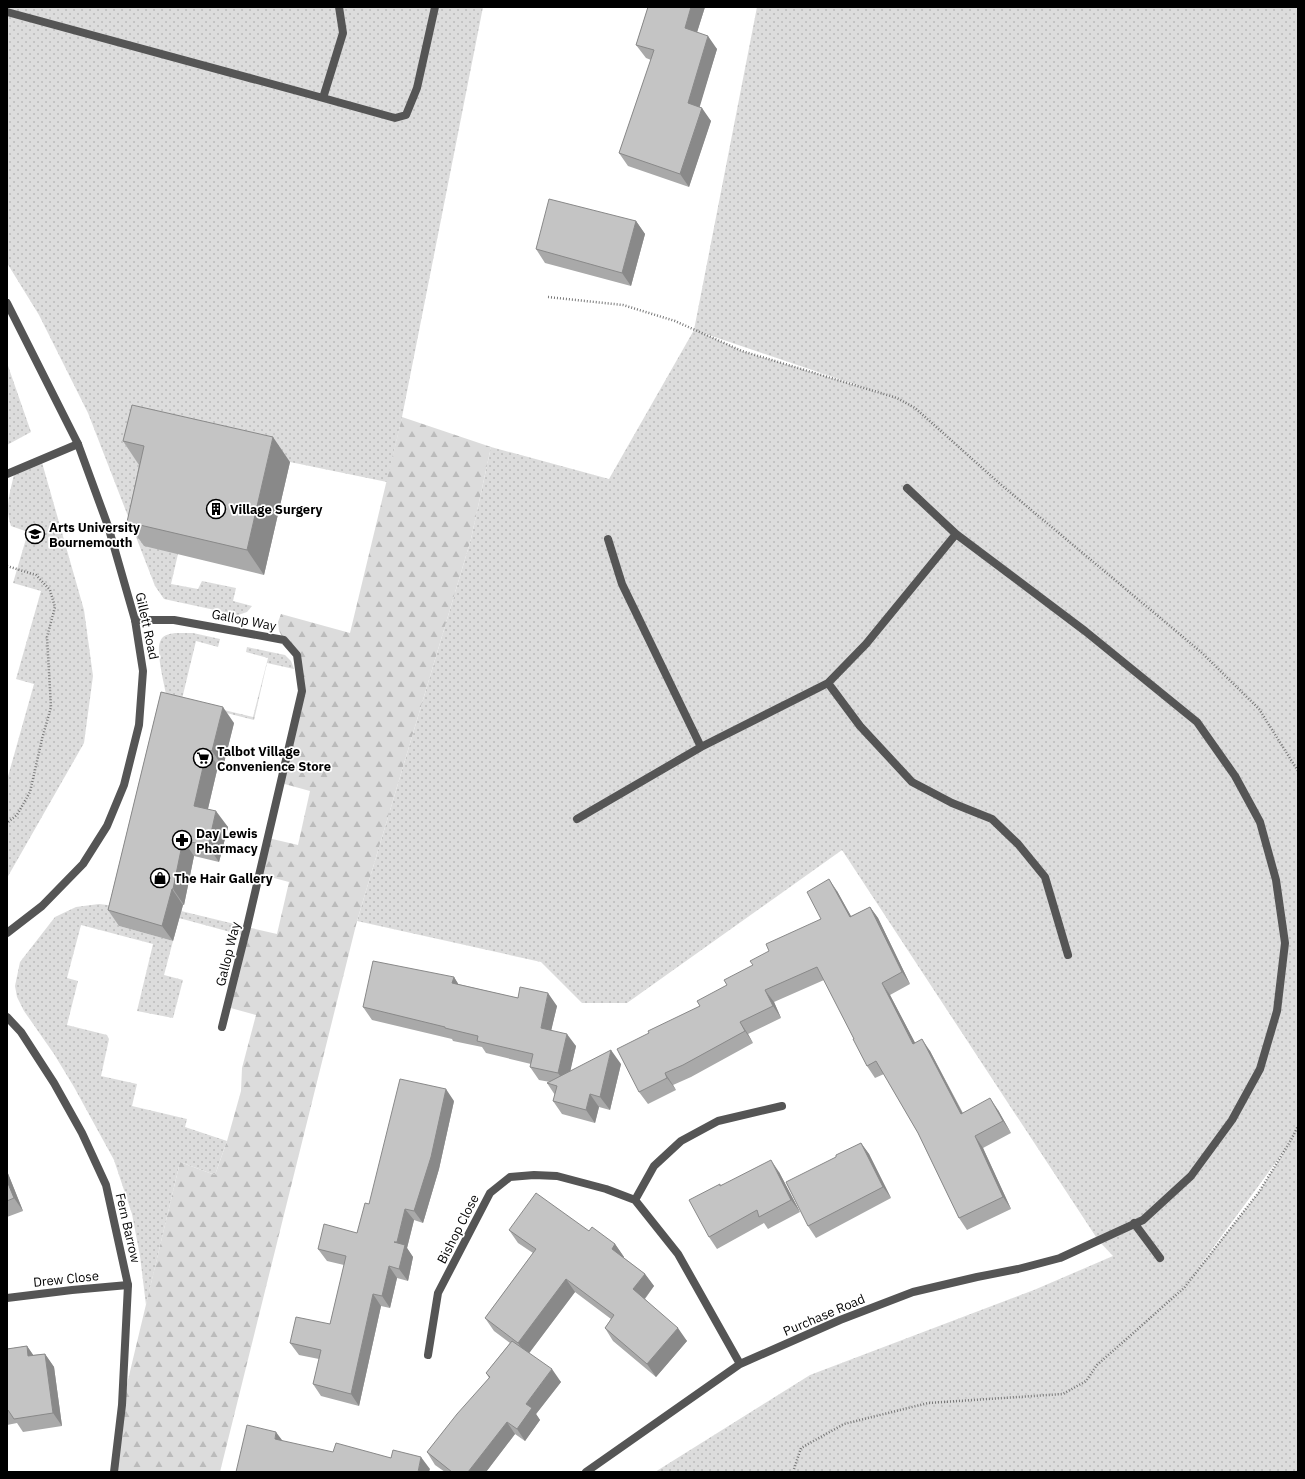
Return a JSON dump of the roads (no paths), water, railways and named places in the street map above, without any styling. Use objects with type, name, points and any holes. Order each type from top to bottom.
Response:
[{"type":"street","points":[[323,98],[343,33],[339,7]]},
{"type":"street","points":[[7,12],[395,118],[406,115],[417,88],[435,7]]},
{"type":"street","name":"Gillett Road","points":[[7,303],[78,444],[108,526],[135,620],[143,671],[139,726],[124,785],[107,826],[82,864],[42,906],[7,933]]},
{"type":"street","points":[[7,474],[78,444]]},
{"type":"street","name":"Purchase Road","points":[[586,1472],[740,1364],[840,1320],[913,1292],[1018,1269],[1060,1258],[1143,1220],[1191,1176],[1232,1120],[1260,1069],[1277,1011],[1285,943],[1276,880],[1260,822],[1235,776],[1197,722],[1085,631],[956,534],[907,488]]},
{"type":"street","points":[[577,819],[701,747],[828,683],[866,644],[956,534]]},
{"type":"street","points":[[608,539],[622,584],[701,747]]},
{"type":"street","name":"Gallop Way","points":[[135,620],[174,620],[284,640],[297,654],[302,691],[245,936],[222,1027]]},
{"type":"street","points":[[828,683],[860,726],[912,782],[952,803],[992,819],[1018,844],[1045,877],[1068,955]]},
{"type":"street","name":"Fern Barrow","points":[[7,1017],[21,1032],[54,1083],[82,1133],[106,1185],[128,1285],[122,1405],[114,1472]]},
{"type":"street","points":[[740,1364],[678,1254],[635,1200],[654,1166],[681,1141],[718,1121],[782,1106]]},
{"type":"street","name":"Bishop Close","points":[[428,1356],[438,1293],[490,1193],[510,1177],[534,1175],[557,1176],[606,1189],[635,1200]]},
{"type":"street","points":[[1134,1223],[1160,1258]]},
{"type":"street","name":"Drew Close","points":[[7,1298],[128,1285]]},
{"type":"place","name":"Village Surgery","points":[[216,509]]},
{"type":"place","name":"Arts University Bournemouth","points":[[35,534]]},
{"type":"place","name":"Talbot Village Convenience Store","points":[[203,758]]},
{"type":"place","name":"Day Lewis Pharmacy","points":[[182,840]]},
{"type":"place","name":"The Hair Gallery","points":[[160,878]]}]
